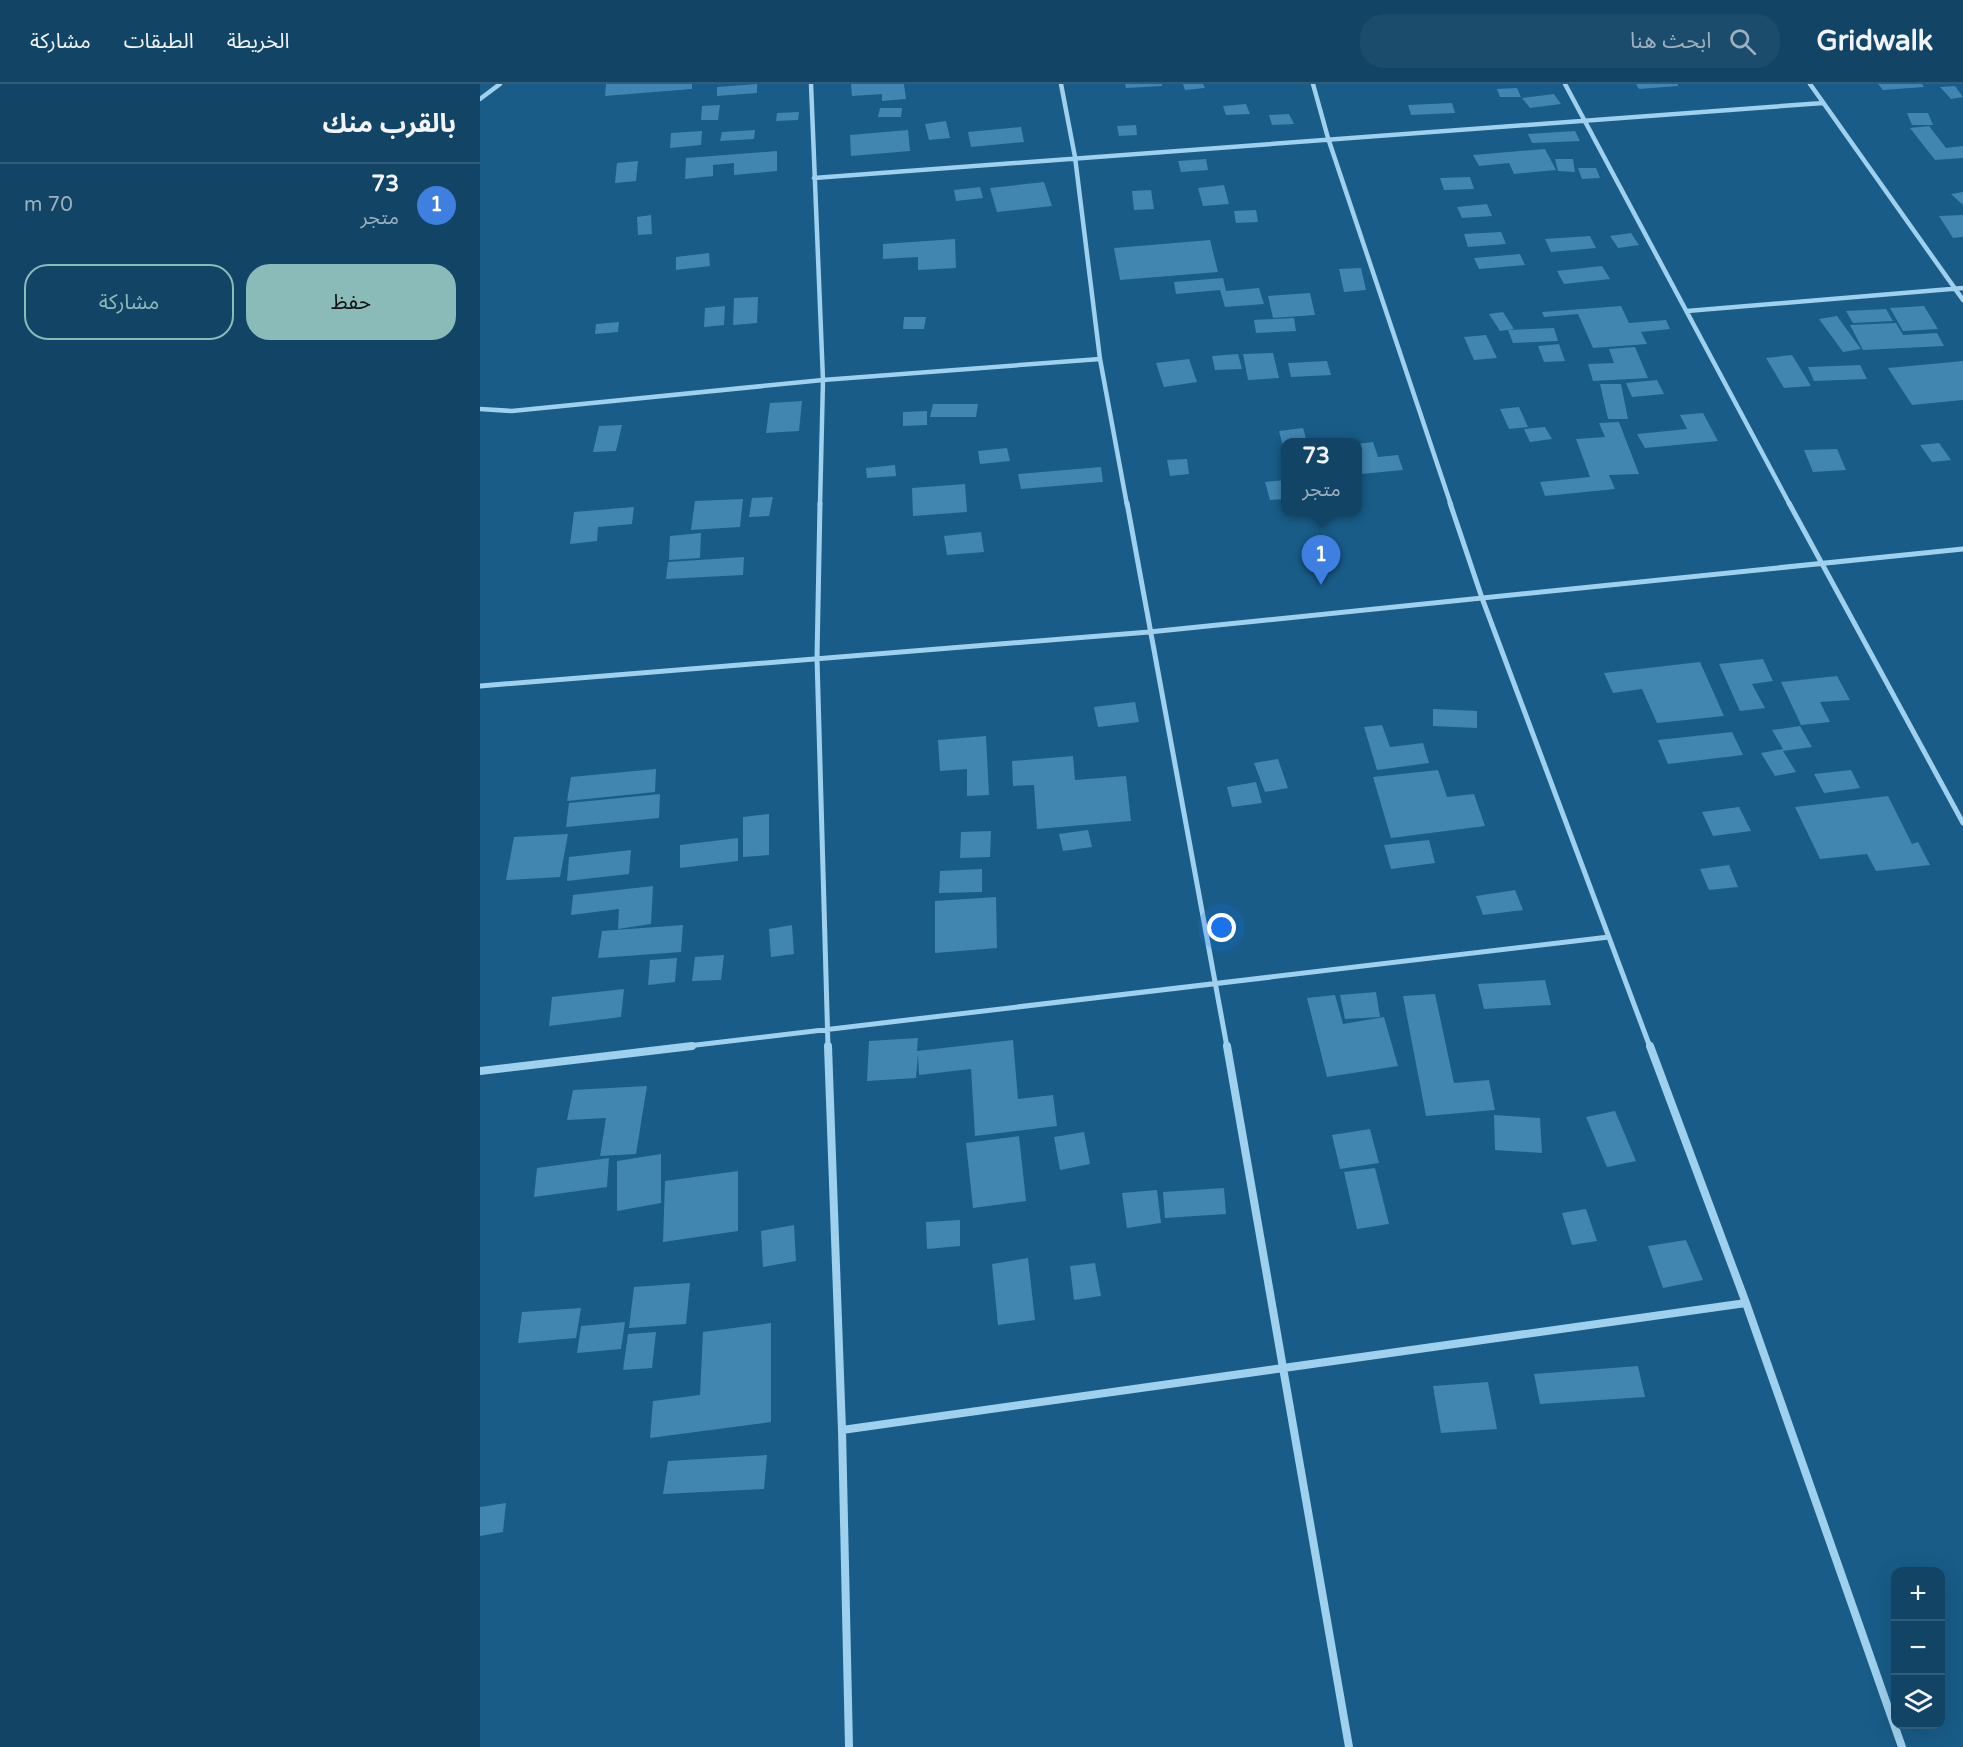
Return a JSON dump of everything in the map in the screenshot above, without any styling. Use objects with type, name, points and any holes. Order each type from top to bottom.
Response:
[{"type":"street","points":[[480,99],[500,84]]},
{"type":"street","points":[[811,84],[823,380],[817,658],[827,1028],[843,1430],[849,1747]]},
{"type":"street","points":[[1061,84],[1075,157],[1100,359],[1216,985],[1349,1747]]},
{"type":"street","points":[[1313,84],[1328,138],[1482,598],[1746,1303],[1902,1747]]},
{"type":"street","points":[[1565,84],[1820,562],[1963,823]]},
{"type":"street","points":[[1810,84],[1963,300]]},
{"type":"street","points":[[814,178],[1823,103]]},
{"type":"street","points":[[1687,311],[1963,288]]},
{"type":"street","points":[[480,409],[512,411],[823,380],[1100,359]]},
{"type":"street","points":[[480,686],[1149,632],[1963,549]]},
{"type":"street","points":[[480,1071],[827,1028],[1216,985],[1609,937]]},
{"type":"street","points":[[843,1430],[1746,1303]]},
{"type":"building","points":[[606,84],[692,84],[692,89],[605,96]]},
{"type":"building","points":[[757,84],[757,93],[717,96],[717,87]]},
{"type":"building","points":[[851,84],[904,84],[906,99],[882,101],[882,94],[852,96]]},
{"type":"building","points":[[1125,84],[1162,84],[1162,86],[1126,88]]},
{"type":"building","points":[[1183,84],[1203,84],[1205,88],[1185,90]]},
{"type":"building","points":[[1636,84],[1678,84],[1678,86],[1639,89]]},
{"type":"building","points":[[1878,84],[1922,84],[1924,87],[1883,90]]},
{"type":"building","points":[[1955,86],[1963,97],[1951,99],[1940,87]]},
{"type":"building","points":[[1517,88],[1521,97],[1500,97],[1497,89]]},
{"type":"building","points":[[1554,94],[1561,104],[1530,108],[1522,98]]},
{"type":"building","points":[[1452,103],[1455,113],[1411,115],[1408,105]]},
{"type":"building","points":[[1246,104],[1250,114],[1226,115],[1223,106]]},
{"type":"building","points":[[720,105],[718,120],[701,120],[702,106]]},
{"type":"building","points":[[880,108],[902,108],[901,117],[878,117]]},
{"type":"building","points":[[799,112],[798,120],[776,121],[777,113]]},
{"type":"building","points":[[1907,113],[1928,113],[1933,125],[1912,125]]},
{"type":"building","points":[[1289,114],[1294,124],[1272,125],[1269,115]]},
{"type":"building","points":[[946,121],[950,138],[929,140],[925,124]]},
{"type":"building","points":[[1136,125],[1137,135],[1119,136],[1117,126]]},
{"type":"building","points":[[1929,126],[1946,148],[1963,146],[1963,158],[1935,160],[1910,128]]},
{"type":"building","points":[[1021,127],[1024,142],[971,147],[968,132]]},
{"type":"building","points":[[755,130],[754,139],[720,141],[722,132]]},
{"type":"building","points":[[908,130],[910,151],[851,156],[850,135]]},
{"type":"building","points":[[702,131],[701,145],[670,148],[671,133]]},
{"type":"building","points":[[1575,131],[1580,141],[1532,143],[1528,134]]},
{"type":"building","points":[[1545,149],[1556,170],[1514,174],[1509,163],[1479,166],[1473,155]]},
{"type":"building","points":[[777,151],[777,171],[734,175],[734,163],[713,165],[713,176],[685,179],[686,158]]},
{"type":"building","points":[[1206,159],[1208,170],[1181,172],[1178,161]]},
{"type":"building","points":[[1555,159],[1573,159],[1575,172],[1558,171]]},
{"type":"building","points":[[638,161],[636,181],[615,183],[617,163]]},
{"type":"building","points":[[1578,168],[1596,168],[1600,178],[1582,179]]},
{"type":"building","points":[[1470,177],[1474,189],[1444,190],[1440,178]]},
{"type":"building","points":[[1044,182],[1052,206],[997,212],[990,188]]},
{"type":"building","points":[[1224,185],[1229,204],[1203,206],[1198,188]]},
{"type":"building","points":[[980,187],[983,198],[956,201],[954,190]]},
{"type":"building","points":[[1151,190],[1154,209],[1134,210],[1132,191]]},
{"type":"building","points":[[1963,192],[1963,205],[1951,194]]},
{"type":"building","points":[[1487,204],[1492,216],[1462,218],[1457,207]]},
{"type":"building","points":[[1256,210],[1258,222],[1236,223],[1234,211]]},
{"type":"building","points":[[651,215],[652,234],[638,235],[637,217]]},
{"type":"building","points":[[1963,215],[1963,237],[1953,238],[1939,216]]},
{"type":"building","points":[[1501,232],[1506,244],[1468,247],[1464,234]]},
{"type":"building","points":[[1631,233],[1639,245],[1618,248],[1610,236]]},
{"type":"building","points":[[1590,236],[1596,248],[1551,252],[1545,239]]},
{"type":"building","points":[[955,239],[956,268],[918,270],[918,257],[883,259],[883,244]]},
{"type":"building","points":[[1210,240],[1218,272],[1120,280],[1114,248]]},
{"type":"building","points":[[709,253],[710,266],[676,270],[676,257]]},
{"type":"building","points":[[1520,254],[1525,265],[1479,269],[1474,258]]},
{"type":"building","points":[[1602,266],[1610,279],[1564,284],[1557,271]]},
{"type":"building","points":[[1361,268],[1366,290],[1344,292],[1339,269]]},
{"type":"building","points":[[1223,278],[1226,291],[1259,288],[1264,304],[1225,307],[1220,290],[1176,294],[1174,282]]},
{"type":"building","points":[[1310,293],[1315,315],[1273,318],[1268,296]]},
{"type":"building","points":[[758,297],[757,323],[733,325],[734,298]]},
{"type":"building","points":[[725,306],[724,325],[704,327],[705,308]]},
{"type":"building","points":[[1621,306],[1629,323],[1666,320],[1670,329],[1641,332],[1647,344],[1593,348],[1578,314],[1544,317],[1542,312]]},
{"type":"building","points":[[1924,306],[1938,329],[1903,331],[1890,308]]},
{"type":"building","points":[[1886,309],[1893,321],[1853,323],[1846,311]]},
{"type":"building","points":[[1503,312],[1514,329],[1500,331],[1489,314]]},
{"type":"building","points":[[1837,316],[1861,349],[1843,352],[1819,319]]},
{"type":"building","points":[[904,317],[926,317],[924,329],[903,329]]},
{"type":"building","points":[[1294,318],[1296,331],[1256,333],[1254,320]]},
{"type":"building","points":[[619,322],[618,332],[595,334],[596,324]]},
{"type":"building","points":[[1896,323],[1903,335],[1937,333],[1944,346],[1863,350],[1850,325]]},
{"type":"building","points":[[1554,328],[1558,341],[1513,343],[1508,330]]},
{"type":"building","points":[[1486,335],[1497,358],[1474,360],[1464,337]]},
{"type":"building","points":[[1559,344],[1565,361],[1544,362],[1538,346]]},
{"type":"building","points":[[1635,347],[1648,378],[1593,381],[1588,364],[1614,363],[1609,349]]},
{"type":"building","points":[[1273,353],[1279,378],[1248,380],[1243,354]]},
{"type":"building","points":[[1238,354],[1242,369],[1215,370],[1212,356]]},
{"type":"building","points":[[1792,355],[1811,386],[1784,388],[1766,358]]},
{"type":"building","points":[[1189,359],[1197,382],[1164,387],[1156,363]]},
{"type":"building","points":[[1327,361],[1331,375],[1291,377],[1288,363]]},
{"type":"building","points":[[1963,361],[1963,400],[1912,405],[1888,368]]},
{"type":"building","points":[[1860,365],[1867,379],[1814,381],[1808,367]]},
{"type":"building","points":[[1657,380],[1664,394],[1632,397],[1626,383]]},
{"type":"building","points":[[1600,384],[1621,384],[1628,419],[1608,419]]},
{"type":"building","points":[[802,401],[799,431],[766,433],[770,403]]},
{"type":"building","points":[[933,404],[978,404],[976,417],[930,417]]},
{"type":"building","points":[[1519,407],[1528,427],[1509,429],[1500,409]]},
{"type":"building","points":[[927,411],[927,425],[903,426],[903,412]]},
{"type":"building","points":[[1703,413],[1718,441],[1645,448],[1637,434],[1687,429],[1680,415]]},
{"type":"building","points":[[1619,422],[1639,474],[1609,475],[1615,489],[1545,496],[1540,482],[1590,477],[1576,439],[1605,437],[1599,423]]},
{"type":"building","points":[[622,425],[616,451],[593,452],[599,426]]},
{"type":"building","points":[[1545,427],[1552,439],[1530,442],[1524,429]]},
{"type":"building","points":[[1303,428],[1306,438],[1281,439],[1279,431]]},
{"type":"building","points":[[1373,442],[1378,457],[1398,455],[1403,470],[1362,474],[1362,443]]},
{"type":"building","points":[[1939,443],[1951,460],[1932,462],[1920,445]]},
{"type":"building","points":[[1007,448],[1010,461],[980,464],[978,451]]},
{"type":"building","points":[[1837,449],[1846,470],[1813,472],[1804,450]]},
{"type":"building","points":[[1187,459],[1189,474],[1170,476],[1167,460]]},
{"type":"building","points":[[895,465],[896,476],[867,478],[866,468]]},
{"type":"building","points":[[1101,467],[1103,482],[1021,489],[1018,474]]},
{"type":"building","points":[[1281,480],[1281,499],[1270,500],[1265,482]]},
{"type":"building","points":[[965,484],[967,512],[913,516],[912,488]]},
{"type":"building","points":[[773,497],[769,516],[749,517],[752,498]]},
{"type":"building","points":[[743,499],[740,527],[691,530],[695,501]]},
{"type":"building","points":[[634,507],[632,524],[598,527],[597,541],[570,544],[574,512]]},
{"type":"building","points":[[981,532],[984,552],[947,555],[944,536]]},
{"type":"building","points":[[701,533],[700,558],[669,560],[670,536]]},
{"type":"building","points":[[744,557],[743,575],[666,579],[668,562]]},
{"type":"building","points":[[1763,659],[1773,681],[1752,684],[1765,708],[1740,711],[1719,664]]},
{"type":"building","points":[[1700,662],[1724,716],[1657,723],[1642,689],[1613,693],[1604,673]]},
{"type":"building","points":[[1837,676],[1850,700],[1820,702],[1830,722],[1801,725],[1781,682]]},
{"type":"building","points":[[1135,702],[1139,722],[1098,727],[1094,707]]},
{"type":"building","points":[[1433,709],[1477,711],[1477,728],[1433,726]]},
{"type":"building","points":[[1382,725],[1390,747],[1423,743],[1429,763],[1377,770],[1364,727]]},
{"type":"building","points":[[1800,726],[1812,747],[1783,751],[1796,772],[1775,776],[1761,753],[1783,749],[1772,730]]},
{"type":"building","points":[[1732,732],[1743,755],[1668,764],[1658,740]]},
{"type":"building","points":[[986,736],[989,795],[967,796],[967,769],[940,771],[938,740]]},
{"type":"building","points":[[1073,756],[1075,780],[1126,776],[1131,821],[1037,829],[1034,785],[1013,786],[1012,761]]},
{"type":"building","points":[[1278,759],[1288,788],[1265,792],[1254,763]]},
{"type":"building","points":[[656,769],[655,792],[567,801],[571,777]]},
{"type":"building","points":[[1438,770],[1447,797],[1474,794],[1485,826],[1391,838],[1373,777]]},
{"type":"building","points":[[1851,770],[1860,788],[1824,793],[1814,774]]},
{"type":"building","points":[[1256,782],[1262,803],[1232,807],[1227,787]]},
{"type":"building","points":[[660,794],[659,818],[566,827],[569,803]]},
{"type":"building","points":[[1888,796],[1912,844],[1918,842],[1930,865],[1876,871],[1867,854],[1820,859],[1795,807]]},
{"type":"building","points":[[1739,807],[1751,831],[1713,836],[1702,812]]},
{"type":"building","points":[[769,814],[769,855],[743,857],[743,817]]},
{"type":"building","points":[[1088,830],[1092,847],[1063,851],[1059,834]]},
{"type":"building","points":[[991,831],[990,857],[960,858],[961,832]]},
{"type":"building","points":[[568,834],[560,877],[506,880],[514,837]]},
{"type":"building","points":[[738,838],[738,861],[680,868],[680,845]]},
{"type":"building","points":[[1429,840],[1435,863],[1391,869],[1384,845]]},
{"type":"building","points":[[631,850],[629,874],[567,881],[569,857]]},
{"type":"building","points":[[1729,865],[1738,887],[1709,890],[1700,869]]},
{"type":"building","points":[[982,869],[982,892],[939,893],[940,871]]},
{"type":"building","points":[[653,886],[651,924],[618,929],[619,909],[571,915],[573,895]]},
{"type":"building","points":[[1515,890],[1523,910],[1483,915],[1476,896]]},
{"type":"building","points":[[996,897],[997,948],[935,953],[935,901]]},
{"type":"building","points":[[683,925],[681,952],[598,958],[602,931]]},
{"type":"building","points":[[792,925],[794,954],[771,957],[769,929]]},
{"type":"building","points":[[724,955],[721,980],[692,981],[695,957]]},
{"type":"building","points":[[677,958],[675,982],[648,985],[650,960]]},
{"type":"building","points":[[1545,980],[1551,1005],[1484,1009],[1478,984]]},
{"type":"building","points":[[624,989],[621,1017],[549,1026],[552,997]]},
{"type":"building","points":[[1376,992],[1380,1017],[1345,1019],[1340,995]]},
{"type":"building","points":[[1435,994],[1454,1083],[1489,1080],[1495,1110],[1426,1116],[1403,996]]},
{"type":"building","points":[[1335,995],[1343,1024],[1384,1017],[1398,1066],[1327,1077],[1307,998]]},
{"type":"building","points":[[918,1038],[917,1051],[1013,1040],[1018,1099],[1053,1095],[1057,1126],[975,1136],[971,1069],[919,1075],[918,1054],[916,1078],[867,1081],[869,1041]]},
{"type":"building","points":[[647,1086],[636,1154],[600,1156],[606,1118],[567,1120],[573,1090]]},
{"type":"building","points":[[1615,1111],[1636,1161],[1607,1167],[1586,1117]]},
{"type":"building","points":[[1494,1115],[1540,1118],[1542,1153],[1495,1150]]},
{"type":"building","points":[[1370,1129],[1379,1163],[1340,1169],[1332,1135]]},
{"type":"building","points":[[1084,1132],[1090,1164],[1060,1170],[1054,1137]]},
{"type":"building","points":[[1019,1136],[1026,1201],[973,1208],[966,1143]]},
{"type":"building","points":[[661,1154],[661,1203],[617,1211],[617,1161]]},
{"type":"building","points":[[609,1158],[607,1187],[534,1197],[537,1168]]},
{"type":"building","points":[[1375,1168],[1389,1224],[1357,1229],[1344,1172]]},
{"type":"building","points":[[738,1171],[738,1231],[663,1242],[665,1181]]},
{"type":"building","points":[[1224,1188],[1226,1214],[1165,1218],[1163,1192]]},
{"type":"building","points":[[1157,1190],[1161,1223],[1127,1228],[1122,1193]]},
{"type":"building","points":[[1586,1209],[1597,1241],[1572,1245],[1562,1213]]},
{"type":"building","points":[[960,1220],[960,1246],[927,1249],[926,1222]]},
{"type":"building","points":[[794,1225],[796,1261],[763,1267],[761,1231]]},
{"type":"building","points":[[1686,1240],[1703,1280],[1663,1288],[1648,1246]]},
{"type":"building","points":[[1028,1258],[1035,1320],[998,1325],[992,1264]]},
{"type":"building","points":[[1095,1263],[1101,1296],[1074,1300],[1070,1266]]},
{"type":"building","points":[[690,1283],[686,1324],[629,1328],[634,1287]]},
{"type":"building","points":[[581,1308],[576,1338],[518,1343],[522,1312]]},
{"type":"building","points":[[625,1322],[621,1349],[577,1353],[581,1326]]},
{"type":"building","points":[[771,1323],[771,1422],[650,1438],[653,1401],[700,1395],[703,1332]]},
{"type":"building","points":[[656,1332],[652,1368],[623,1370],[628,1334]]},
{"type":"building","points":[[1638,1366],[1645,1397],[1540,1404],[1534,1374]]},
{"type":"building","points":[[1488,1382],[1497,1429],[1441,1433],[1433,1386]]},
{"type":"building","points":[[767,1455],[764,1489],[663,1494],[668,1461]]},
{"type":"building","points":[[506,1503],[503,1532],[480,1536],[480,1507]]},
{"type":"place","name":"73","points":[[1321,585]]}]
